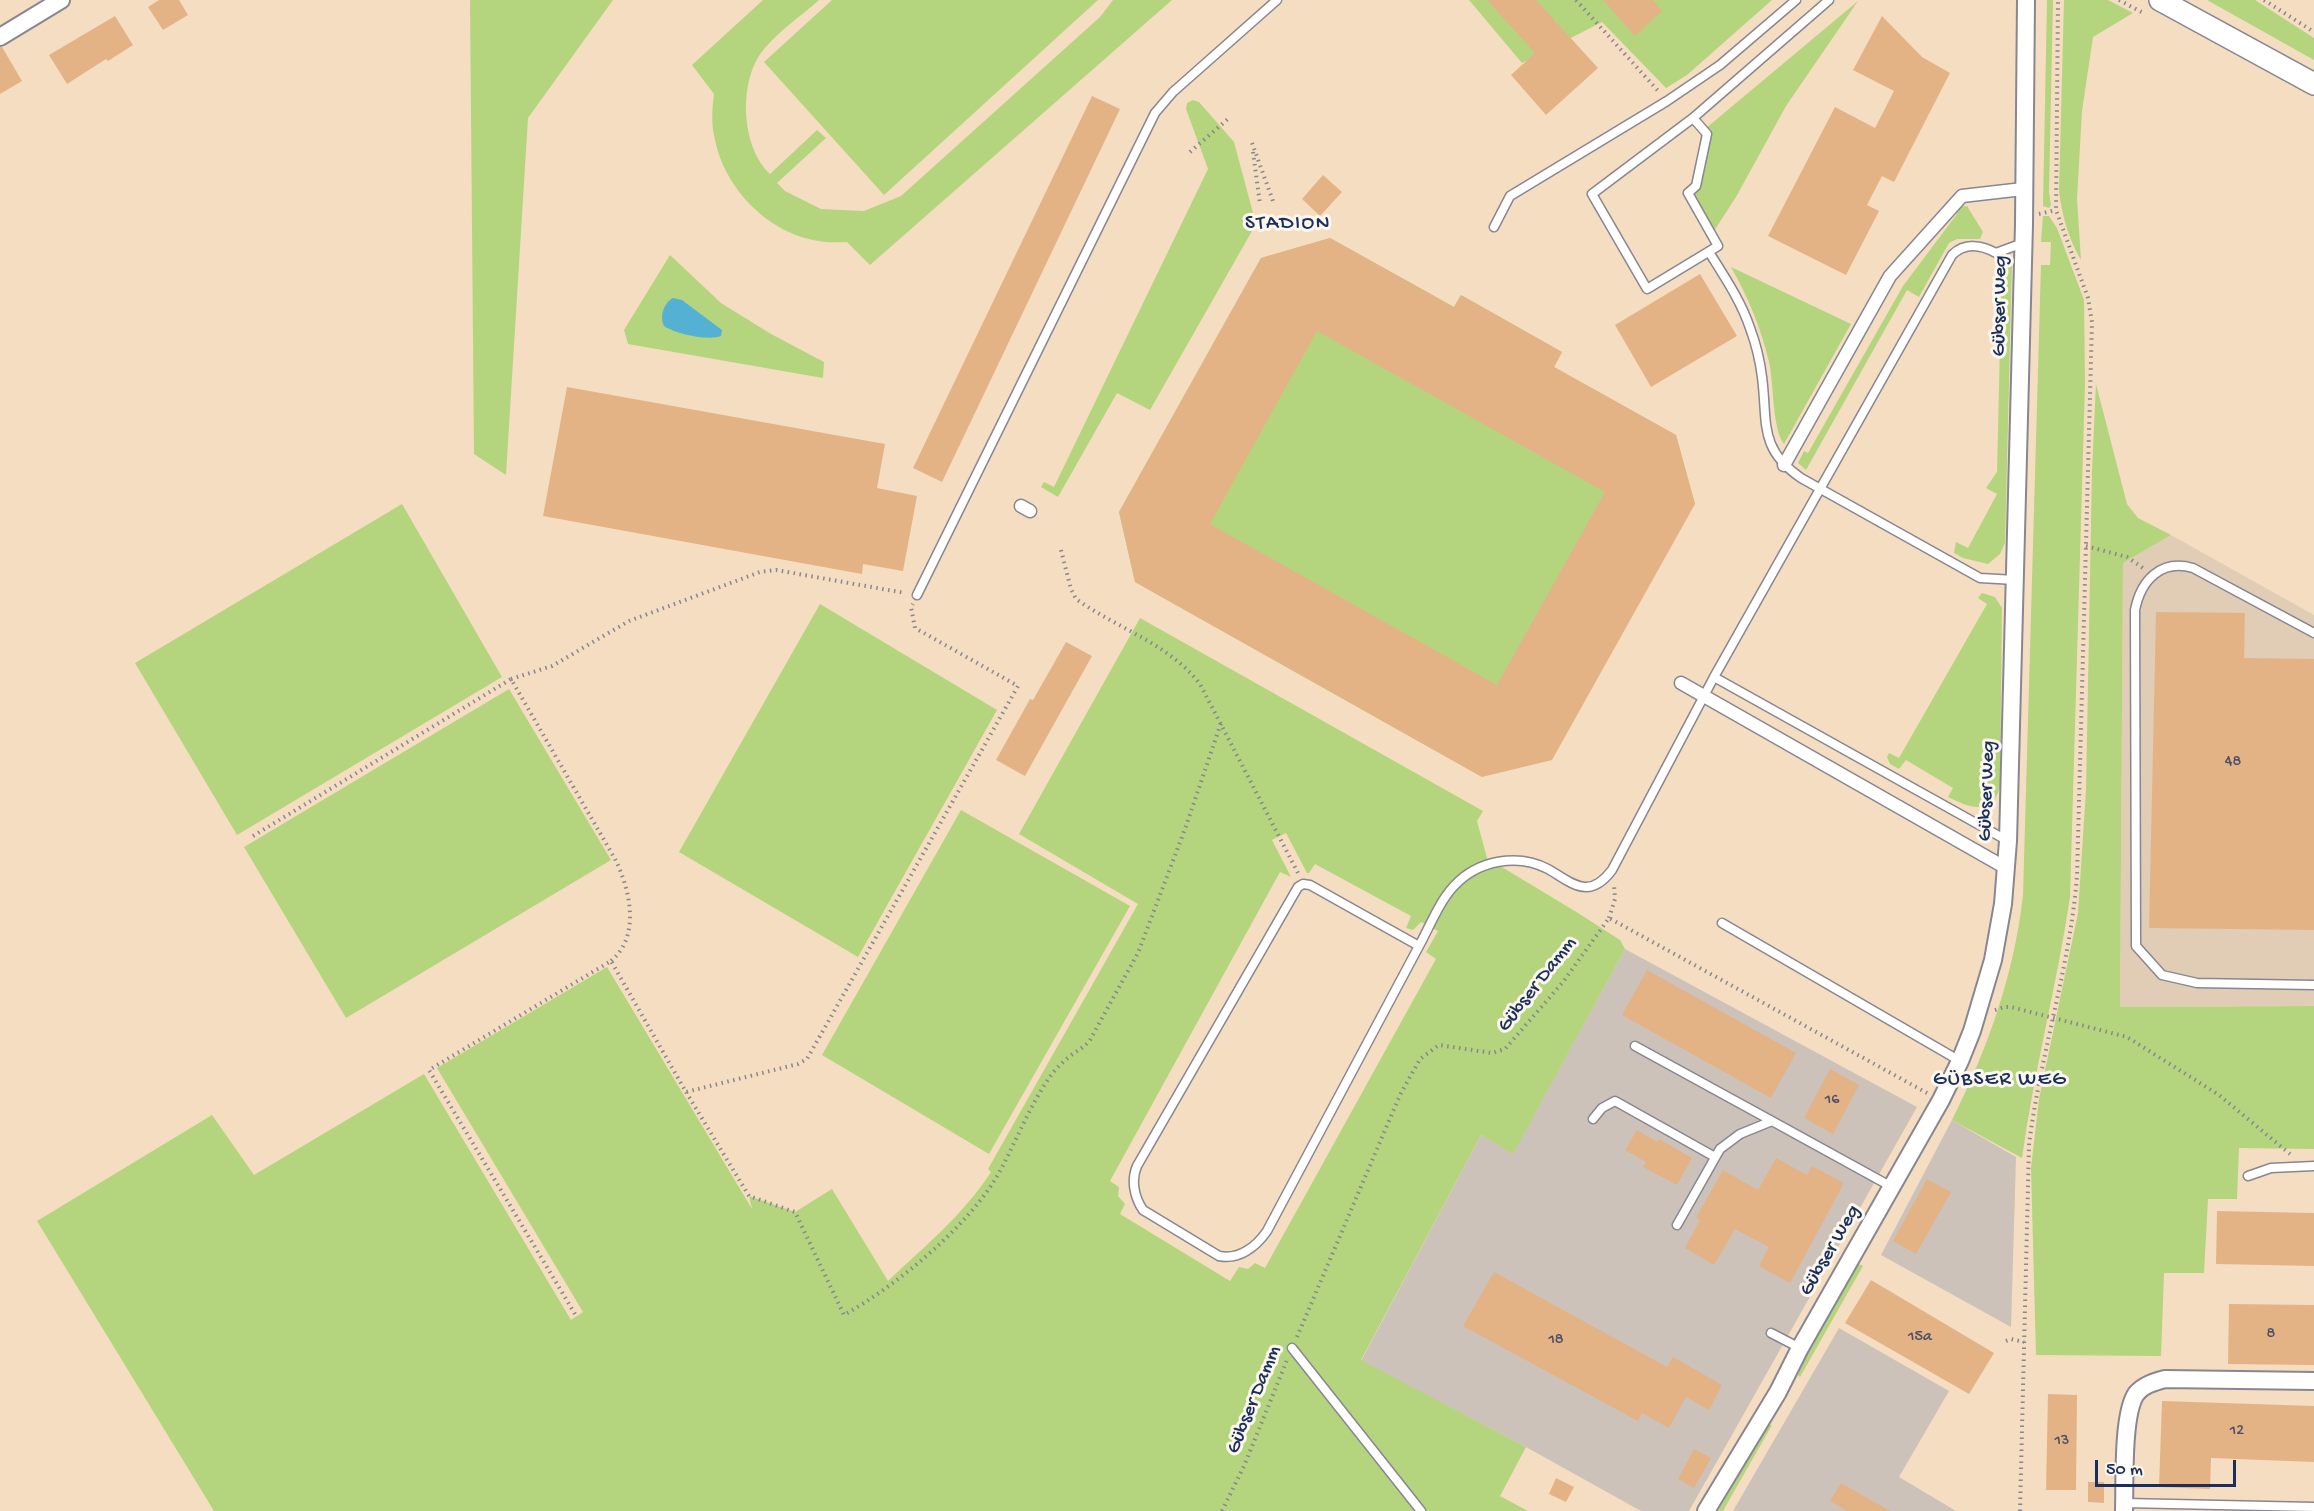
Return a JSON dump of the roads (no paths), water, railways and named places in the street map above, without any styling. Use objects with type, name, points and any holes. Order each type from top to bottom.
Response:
[{"type":"street","points":[[0,36],[61,0]]},
{"type":"street","name":"Gübser Weg","points":[[1706,1511],[1778,1392],[1800,1348],[1941,1100],[1988,1012],[2008,841],[2023,243],[2026,0]]},
{"type":"street","points":[[2170,2],[2314,84]]},
{"type":"street","points":[[1784,465],[1890,276],[1962,196],[2023,189]]},
{"type":"street","points":[[1681,683],[2006,868]]},
{"type":"street","points":[[2124,1507],[2128,1413],[2135,1397],[2143,1388],[2165,1379],[2314,1381]]},
{"type":"lane","points":[[917,595],[1155,113],[1173,92],[1276,0]]},
{"type":"lane","points":[[1494,227],[1510,196],[1667,101],[1720,65],[1796,0]]},
{"type":"lane","points":[[1692,118],[1707,134],[1696,186],[1688,193],[1718,246],[1647,289],[1592,194],[1692,118],[1829,0]]},
{"type":"lane","points":[[1419,946],[1310,885],[1303,884],[1294,892],[1134,1172],[1135,1192],[1143,1210],[1217,1255],[1224,1257],[1238,1255],[1250,1249],[1264,1236],[1419,946],[1444,899],[1452,888],[1462,878],[1502,861],[1527,861],[1585,887],[1596,885],[1612,870],[1703,696],[1952,255],[1966,247],[1984,247],[1996,253],[2023,243]]},
{"type":"lane","points":[[1709,252],[1735,295],[1750,326],[1762,376],[1767,432],[1774,452],[1784,465],[1820,489],[1980,578],[2014,580]]},
{"type":"lane","points":[[2314,633],[2193,568],[2171,566],[2152,575],[2139,595],[2135,618],[2136,946],[2162,975],[2197,983],[2314,985]]},
{"type":"lane","points":[[1714,677],[2008,841]]},
{"type":"lane","points":[[1722,923],[1960,1061]]},
{"type":"lane","points":[[1635,1046],[1892,1187]]},
{"type":"lane","points":[[1593,1119],[1602,1108],[1616,1101],[1715,1157]]},
{"type":"lane","points":[[1677,1225],[1720,1149],[1740,1134],[1772,1121]]},
{"type":"lane","points":[[2248,1176],[2271,1168],[2310,1166]]},
{"type":"lane","points":[[1771,1333],[1800,1348]]},
{"type":"lane","points":[[1292,1348],[1421,1511]]},
{"type":"lane","points":[[2124,1507],[2314,1507]]},
{"type":"water","points":[[673,298],[682,300],[722,330],[721,336],[708,338],[692,336],[664,326],[663,310]]},
{"type":"district","name":"STADION","points":[[1288,225]]},
{"type":"district","name":"GÜBSER WEG","points":[[2000,1081]]}]
